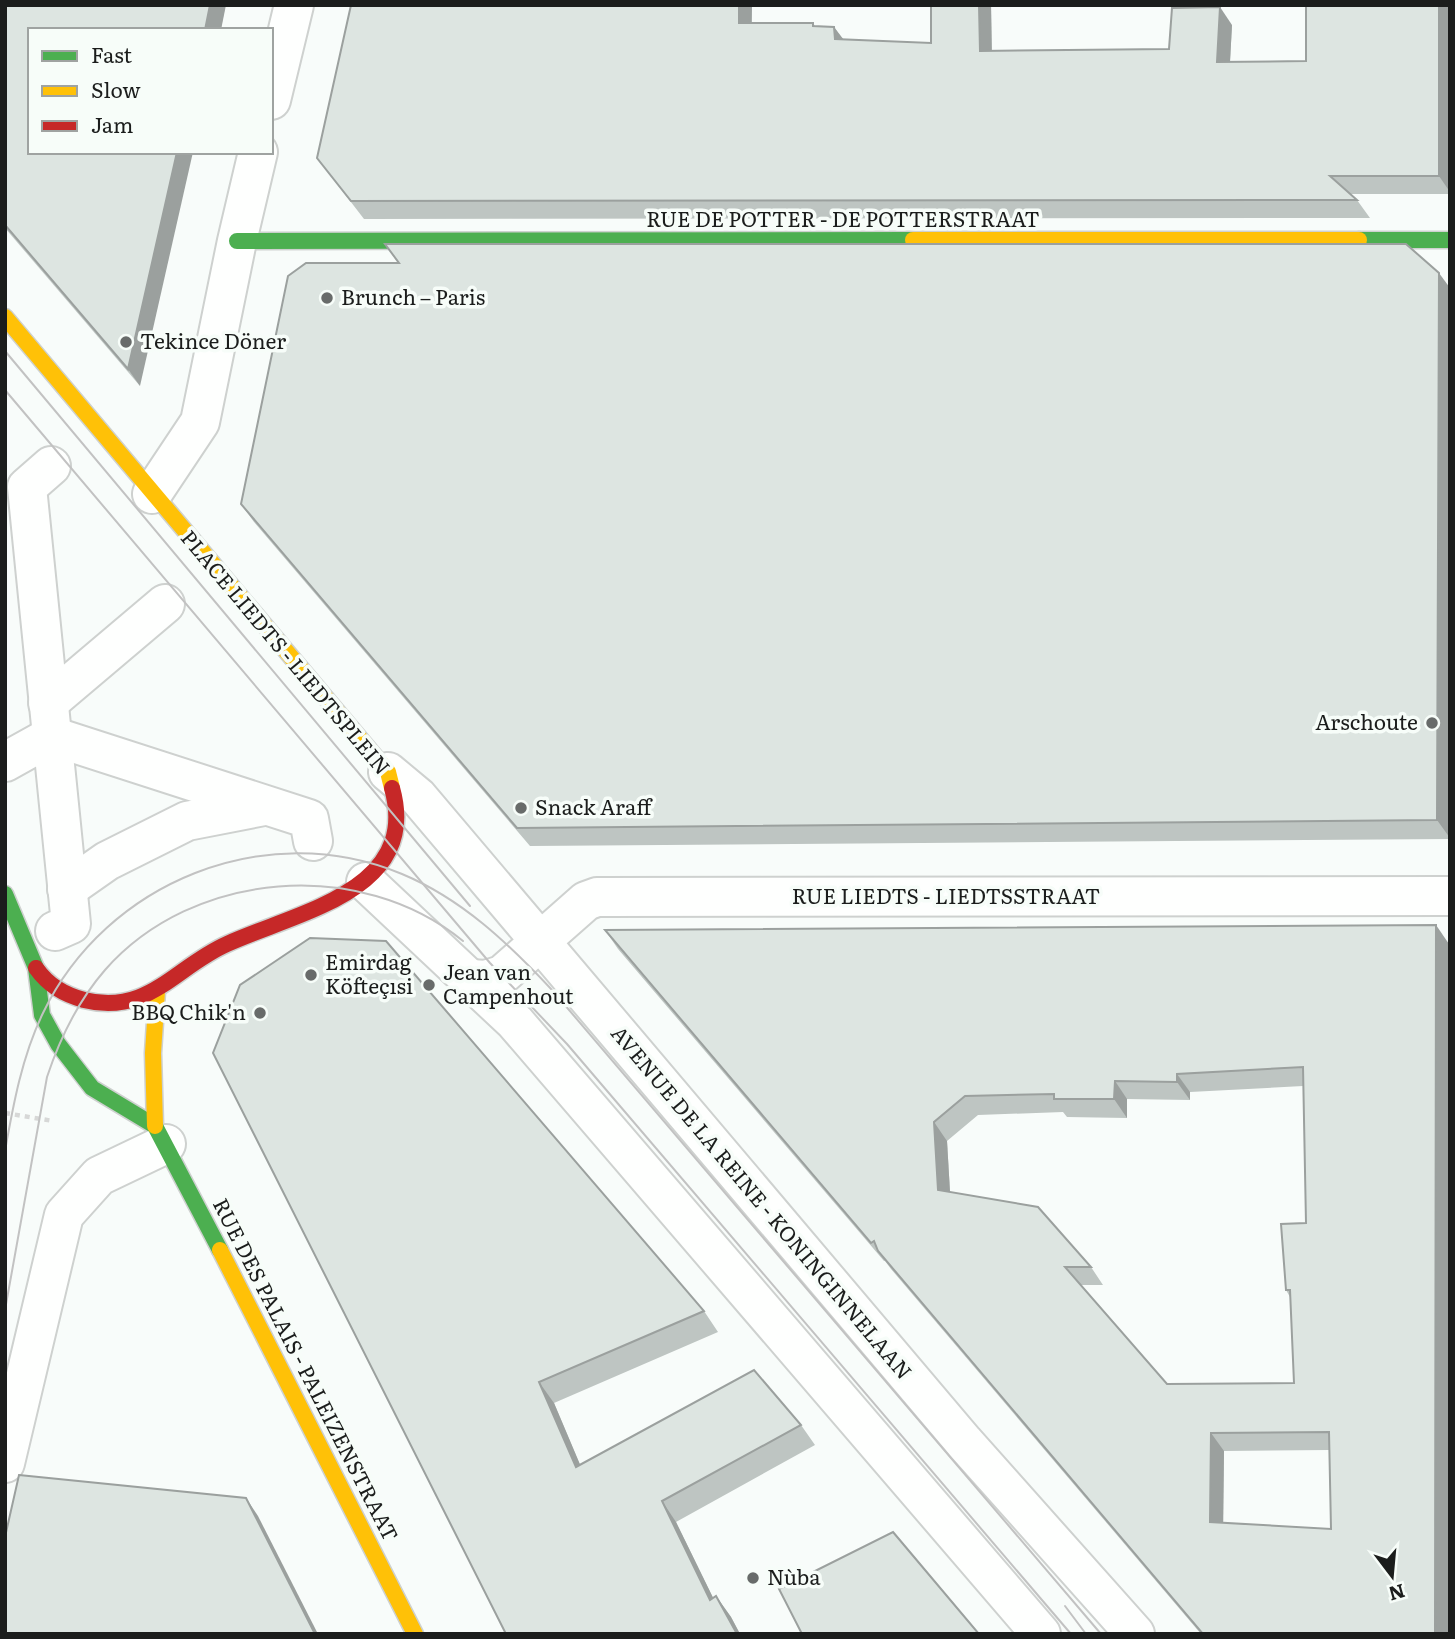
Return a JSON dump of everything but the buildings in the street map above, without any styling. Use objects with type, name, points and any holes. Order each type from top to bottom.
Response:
[{"type":"main road","name":"RUE DE POTTER - DE POTTERSTRAAT","points":[[237,241],[1450,240]]},
{"type":"main road","name":"PLACE LIEDTS - LIEDTSPLEIN","points":[[5,317],[388,772],[397,797],[397,831],[387,858],[366,882],[342,896],[222,946],[157,991],[128,1003],[105,1006],[55,990],[44,981],[36,968]]},
{"type":"main road","points":[[5,894],[36,968],[42,1015],[69,1060],[92,1088],[160,1135]]},
{"type":"main road","points":[[157,991],[153,1053],[160,1135]]},
{"type":"main road","name":"RUE DES PALAIS - PALEIZENSTRAAT","points":[[160,1135],[415,1634]]},
{"type":"street","points":[[273,92],[294,5]]},
{"type":"street","points":[[152,494],[200,422],[258,154]]},
{"type":"street","points":[[51,466],[27,487],[71,924],[55,931]]},
{"type":"street","points":[[5,762],[166,604]]},
{"type":"street","points":[[50,720],[266,806],[309,819],[313,841]]},
{"type":"street","name":"AVENUE DE LA REINE - KONINGINNELAAN","points":[[388,772],[418,797],[964,1442],[1135,1634]]},
{"type":"street","points":[[67,889],[107,861],[187,821],[266,806]]},
{"type":"street","points":[[366,882],[514,1022],[1041,1634]]},
{"type":"street","name":"RUE LIEDTS - LIEDTSSTRAAT","points":[[471,979],[486,980],[502,975],[586,901],[597,897],[1450,896]]},
{"type":"street","points":[[5,1463],[64,1216],[99,1176],[160,1135]]},
{"type":"path","points":[[5,1113],[58,1122]]},
{"type":"tram line","points":[[5,351],[470,906]]},
{"type":"tram line","points":[[5,390],[490,963],[567,1044],[1071,1634]]},
{"type":"tram line","points":[[5,1151],[24,1064],[43,1013],[71,967],[107,928],[148,896],[195,873],[245,858],[297,853],[350,858],[402,874],[424,884],[464,909],[552,990],[1101,1634]]},
{"type":"tram line","points":[[5,1310],[47,1077],[52,1062],[86,994],[105,970],[141,937],[184,911],[230,895],[278,887],[328,887],[376,896],[422,914],[463,941]]},
{"type":"tram line","points":[[1065,1606],[1086,1634]]},
{"type":"traffic: fast","points":[[237,241],[913,240]]},
{"type":"traffic: fast","points":[[1359,240],[1450,240]]},
{"type":"traffic: fast","points":[[5,894],[36,968],[42,1015],[58,1044],[92,1088],[155,1126],[220,1250]]},
{"type":"traffic: slow","points":[[913,240],[1359,240]]},
{"type":"traffic: slow","points":[[5,317],[388,772],[392,788]]},
{"type":"traffic: slow","points":[[155,1126],[153,1053],[157,991]]},
{"type":"traffic: slow","points":[[220,1250],[415,1634]]},
{"type":"traffic: jam","points":[[36,968],[51,984],[76,998],[106,1003],[126,1001],[160,987],[227,944],[318,908],[347,893],[371,874],[388,851],[396,823],[392,788]]},
{"type":"place","name":"Brunch – Paris","points":[[327,298]]},
{"type":"place","name":"Tekince Döner","points":[[126,342]]},
{"type":"place","name":"Arschoute","points":[[1432,723]]},
{"type":"place","name":"Snack Araff","points":[[521,808]]},
{"type":"place","name":"Emirdag Köfteçısi","points":[[311,975]]},
{"type":"place","name":"Jean van Campenhout","points":[[429,985]]},
{"type":"place","name":"BBQ Chik'n","points":[[260,1013]]},
{"type":"place","name":"Nùba","points":[[753,1578]]}]
